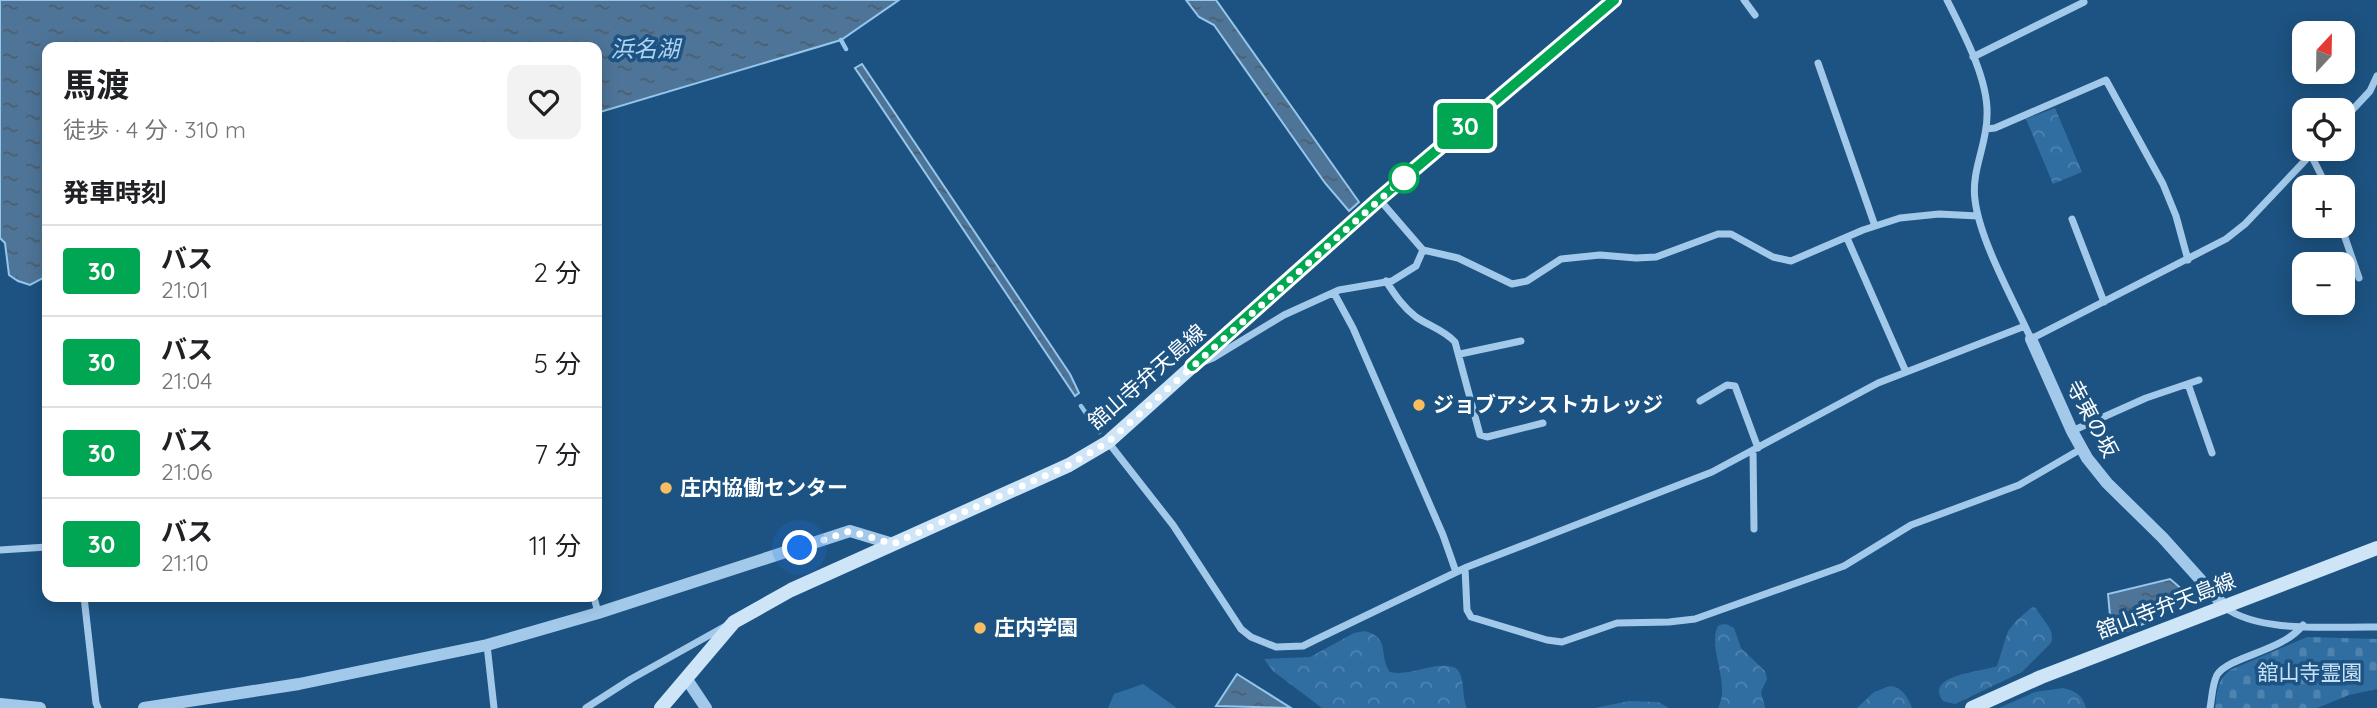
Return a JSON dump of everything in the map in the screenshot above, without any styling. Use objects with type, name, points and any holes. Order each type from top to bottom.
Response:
[{"type":"main road","name":"舘山寺弁天島線","points":[[661,708],[734,622],[773,598],[1069,465],[1108,442],[1379,199],[1615,0]]},
{"type":"main road","name":"舘山寺弁天島線","points":[[1972,708],[2041,677],[2377,548]]},
{"type":"street","points":[[1744,0],[1755,15]]},
{"type":"street","name":"寺東の坂","points":[[1947,0],[1973,57],[1987,102],[1986,129],[1974,178],[1978,216],[2072,431],[2096,471],[2163,538],[2224,606]]},
{"type":"street","points":[[1973,57],[2084,2]]},
{"type":"street","points":[[1818,63],[1875,226]]},
{"type":"street","points":[[2355,107],[2370,91],[2377,76]]},
{"type":"street","points":[[1986,129],[2048,107],[2106,80],[2163,184],[2176,216],[2188,260]]},
{"type":"street","points":[[1108,442],[1173,525],[1241,629],[1263,644],[1276,647],[1303,646],[1465,568],[1712,472],[1878,383],[2028,332],[2104,302],[2226,239],[2245,224],[2305,161]]},
{"type":"street","points":[[1379,199],[1423,250],[1458,258],[1512,284],[1527,281],[1561,259],[1600,255],[1656,257],[1718,233],[1731,234],[1773,257],[1791,261],[1875,226],[1920,215],[1978,216]]},
{"type":"street","points":[[2072,219],[2104,302]]},
{"type":"street","points":[[1847,237],[1906,372]]},
{"type":"street","points":[[2345,238],[2359,278]]},
{"type":"street","points":[[1192,366],[1213,358],[1284,315],[1334,293],[1392,281],[1416,266],[1423,250]]},
{"type":"street","points":[[1386,281],[1399,301],[1418,318],[1451,337],[1460,354],[1480,435],[1487,437],[1543,423]]},
{"type":"street","points":[[1334,293],[1353,328],[1438,523],[1456,572]]},
{"type":"street","points":[[1251,313],[1263,327]]},
{"type":"street","points":[[1460,354],[1521,341]]},
{"type":"street","points":[[2072,431],[2146,398],[2199,380]]},
{"type":"street","points":[[1700,401],[1727,385],[1734,384],[1756,449],[1754,529]]},
{"type":"street","points":[[2188,384],[2213,453]]},
{"type":"street","points":[[1465,568],[1467,610],[1471,617],[1554,642],[1570,641],[1617,623],[1695,619],[1844,566],[1911,525],[2019,485],[2081,449]]},
{"type":"street","points":[[144,708],[299,684],[487,645],[598,613],[850,531],[893,544]]},
{"type":"street","points":[[0,550],[42,547]]},
{"type":"street","points":[[85,602],[98,708]]},
{"type":"street","points":[[595,602],[598,613]]},
{"type":"street","points":[[2224,606],[2232,612],[2256,620],[2377,628]]},
{"type":"street","points":[[586,708],[631,679],[734,622]]},
{"type":"street","points":[[2210,708],[2218,673],[2227,666],[2284,642],[2295,635],[2303,625]]},
{"type":"street","points":[[487,645],[494,708]]},
{"type":"street","points":[[686,678],[706,708]]},
{"type":"street","points":[[0,704],[40,708]]},
{"type":"green space","points":[[2055,108],[2082,172],[2053,184],[2026,119]]},
{"type":"green space","points":[[2032,607],[2036,608],[2050,629],[2051,643],[2022,672],[1955,704],[1943,701],[1939,692],[1941,685],[1948,680],[1997,666],[2008,631]]},
{"type":"green space","points":[[1726,624],[1734,628],[1741,648],[1765,671],[1767,679],[1761,692],[1765,708],[1718,708],[1722,687],[1715,642],[1719,625]]},
{"type":"green space","points":[[1365,631],[1378,638],[1390,672],[1440,666],[1456,668],[1461,677],[1467,708],[1322,708],[1273,671],[1264,659],[1310,657],[1354,633]]},
{"type":"green space","name":"舘山寺霊園","points":[[2307,637],[2377,639],[2377,689],[2349,695],[2317,708],[2215,708],[2220,682],[2230,670]]},
{"type":"green space","points":[[1143,684],[1177,708],[1108,708],[1114,694]]},
{"type":"green space","points":[[1890,686],[1904,693],[1912,708],[1857,708],[1874,692]]},
{"type":"green space","points":[[2063,688],[2078,694],[2086,708],[1999,708],[2035,692]]},
{"type":"green space","points":[[1629,701],[1658,702],[1669,708],[1595,708]]},
{"type":"water","name":"浜名湖","points":[[0,0],[899,0],[841,40],[602,112],[602,42],[42,42],[42,279],[30,285],[9,275],[5,243],[0,238]]},
{"type":"water","points":[[1186,0],[1216,0],[1359,202],[1349,211],[1325,183],[1214,25],[1199,17]]},
{"type":"water","points":[[862,64],[1070,374],[1079,393],[1075,396],[855,68]]},
{"type":"water","points":[[2170,579],[2183,593],[2153,613],[2146,623],[2112,637],[2108,594]]},
{"type":"water","points":[[1237,674],[1291,708],[1216,706]]},
{"type":"waterway","points":[[841,40],[846,49]]},
{"type":"waterway","points":[[1081,406],[1099,432]]},
{"type":"bus line","name":"30","points":[[1192,366],[1379,199],[1614,0]]},
{"type":"place","name":"ジョブアシストカレッジ","points":[[1419,405]]},
{"type":"place","name":"庄内協働センター","points":[[666,488]]},
{"type":"place","name":"庄内学園","points":[[980,628]]},
{"type":"route","points":[[800,548],[850,531],[893,544],[1093,452],[1108,442],[1404,178]]}]
